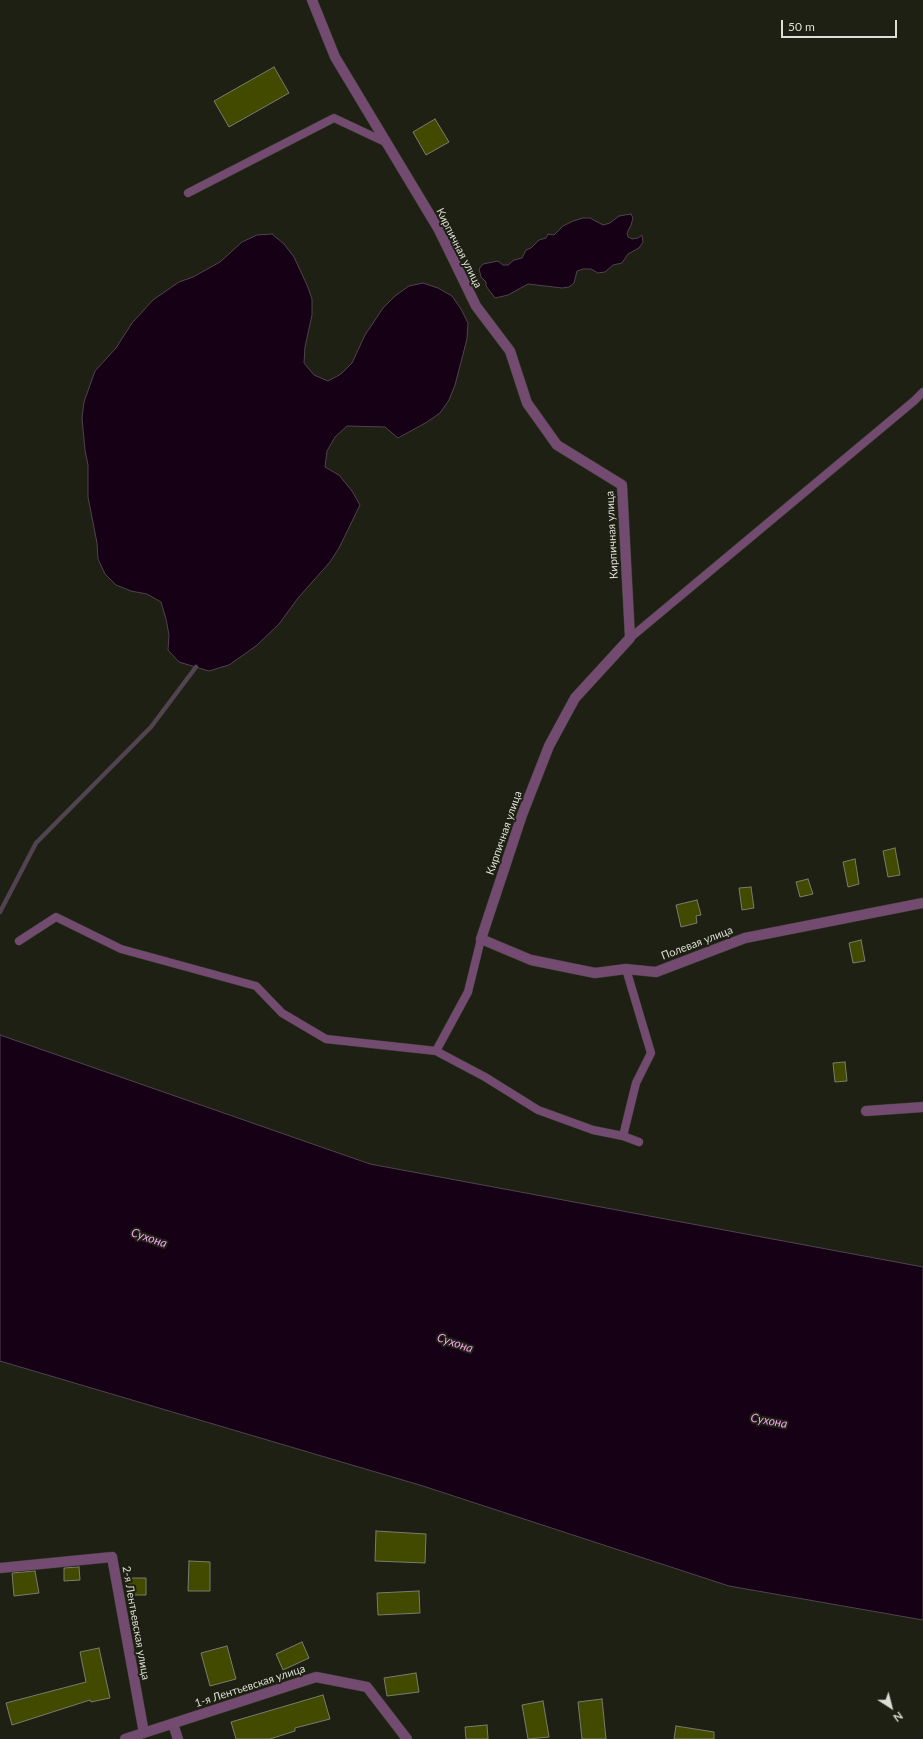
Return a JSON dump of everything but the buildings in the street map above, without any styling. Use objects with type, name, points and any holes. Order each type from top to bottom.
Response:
[{"type":"street","name":"Кирпичная улица","points":[[312,0],[335,57],[384,142],[439,230],[476,306],[510,351],[527,403],[557,445],[622,485],[630,638],[575,698],[549,746],[522,815],[481,939]]},
{"type":"street","name":"Полевая улица","points":[[481,939],[538,961],[595,973],[626,969],[656,972],[745,938],[923,903]]},
{"type":"street","points":[[866,1111],[923,1107]]},
{"type":"street","name":"2-я Лентьевская улица","points":[[0,1568],[112,1557],[144,1733]]},
{"type":"street","name":"1-я Лентьевская улица","points":[[125,1739],[316,1677],[367,1686],[407,1739]]},
{"type":"street","points":[[173,1724],[178,1739]]},
{"type":"lane","points":[[188,193],[334,118],[384,142]]},
{"type":"lane","points":[[630,638],[923,392]]},
{"type":"lane","points":[[19,941],[56,917],[121,949],[256,986],[282,1013],[326,1039],[436,1051],[485,1077],[538,1110],[593,1130],[623,1136],[638,1142]]},
{"type":"lane","points":[[436,1051],[468,992],[481,939]]},
{"type":"lane","points":[[623,1136],[636,1083],[651,1053],[626,969]]},
{"type":"water","points":[[631,214],[633,218],[627,233],[628,237],[632,239],[638,238],[642,235],[643,242],[639,248],[628,254],[622,263],[613,265],[605,272],[598,273],[591,269],[583,269],[577,271],[574,283],[569,287],[562,288],[528,284],[508,295],[495,298],[486,286],[486,282],[481,277],[479,269],[483,264],[498,261],[503,265],[508,265],[514,260],[522,258],[526,250],[531,248],[539,240],[546,238],[548,234],[554,235],[563,226],[573,221],[583,218],[590,218],[603,225],[610,223],[619,216]]},
{"type":"water","points":[[272,234],[284,244],[294,257],[312,299],[312,315],[305,347],[304,363],[314,375],[328,381],[341,374],[352,363],[365,335],[383,308],[395,296],[409,286],[423,283],[438,288],[452,296],[468,323],[467,339],[455,385],[449,400],[440,413],[398,438],[385,427],[347,426],[335,437],[327,451],[325,467],[339,475],[352,491],[360,505],[339,548],[330,562],[298,598],[279,624],[256,646],[229,665],[209,671],[179,662],[168,650],[169,635],[161,602],[147,594],[131,591],[116,585],[105,574],[98,559],[97,543],[88,497],[88,465],[82,418],[84,402],[95,371],[116,348],[132,323],[153,300],[179,282],[193,277],[220,262],[242,242],[257,235]]},
{"type":"water","name":"Сухона","points":[[0,1035],[370,1164],[923,1267],[923,1620],[729,1586],[423,1486],[0,1361]]},
{"type":"waterway","points":[[0,912],[36,843],[151,727],[196,667]]}]
